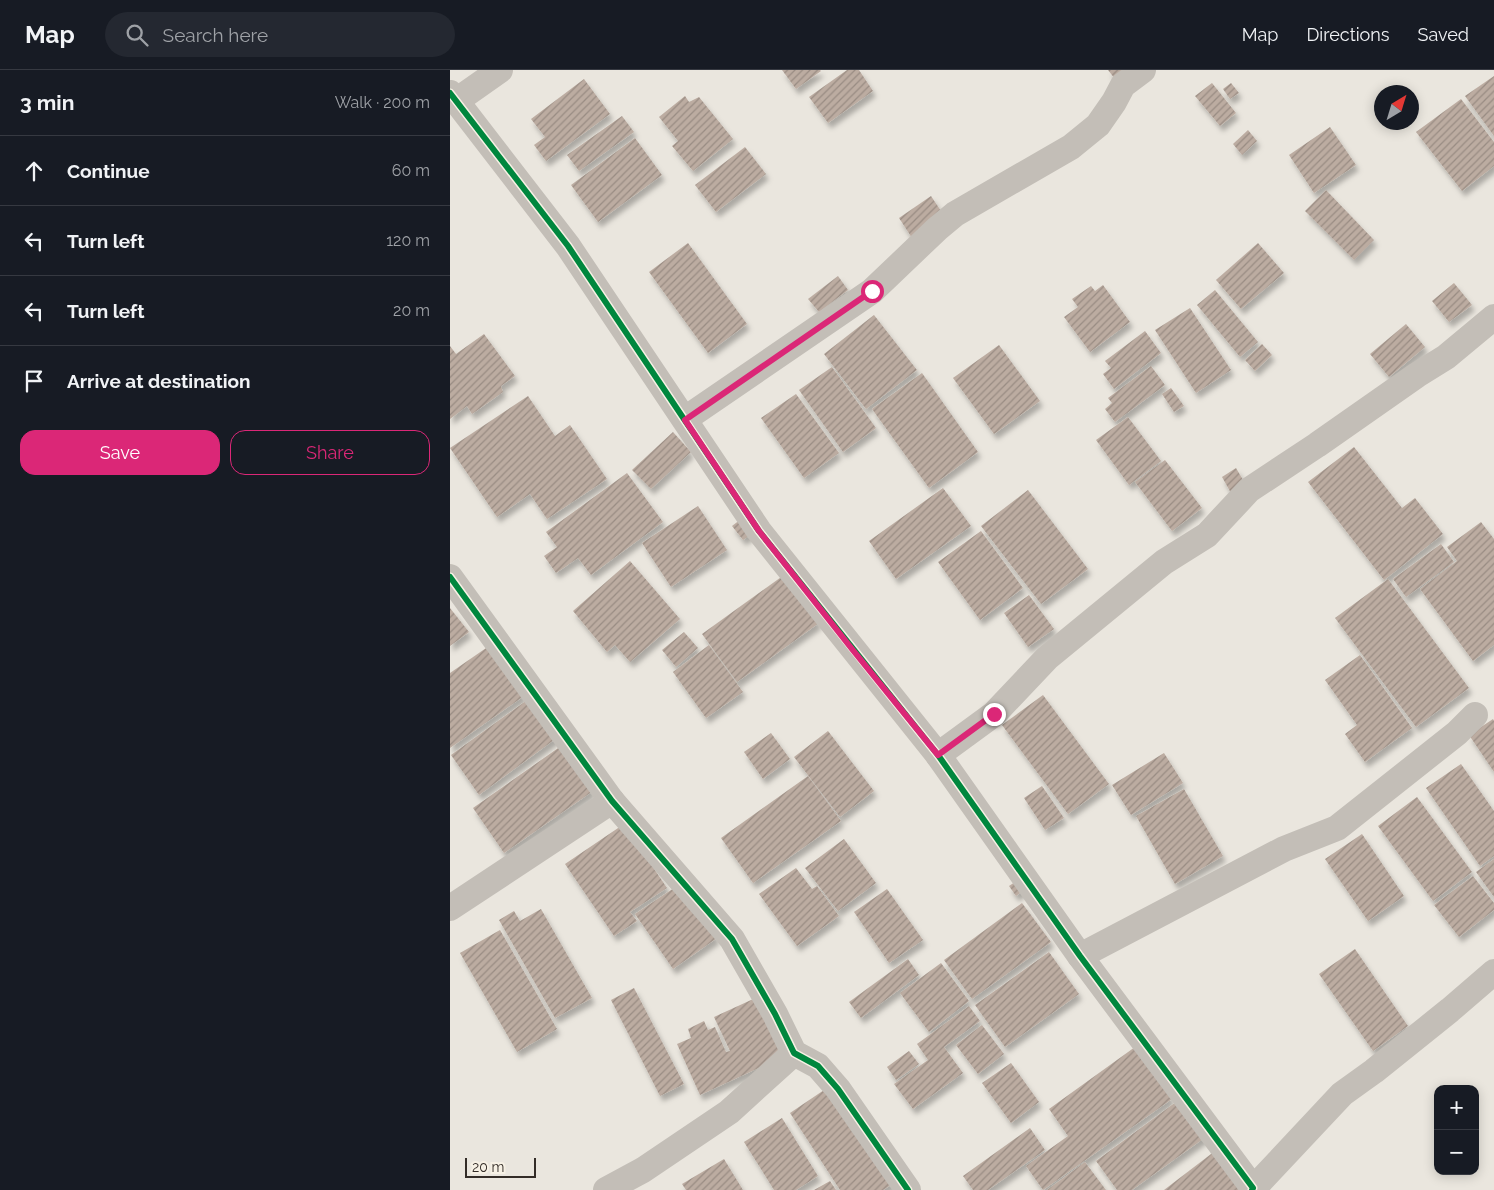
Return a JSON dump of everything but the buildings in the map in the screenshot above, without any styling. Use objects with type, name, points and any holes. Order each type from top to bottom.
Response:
[{"type":"street","points":[[500,70],[453,97],[568,246],[759,531],[938,755],[1080,956],[1253,1189],[1342,1094],[1374,1071],[1494,972]]},
{"type":"street","points":[[685,420],[872,291],[955,214],[1071,147],[1098,124],[1124,85],[1143,70]]},
{"type":"street","points":[[938,755],[994,714],[1046,658],[1164,562],[1207,535],[1249,490],[1446,357],[1494,317]]},
{"type":"street","points":[[450,576],[612,801],[732,939],[775,1014],[794,1053],[818,1066],[838,1089],[908,1190]]},
{"type":"street","points":[[1080,956],[1284,849],[1336,828],[1457,733],[1475,715]]},
{"type":"street","points":[[450,908],[612,801]]},
{"type":"street","points":[[606,1190],[643,1170],[729,1112],[794,1053]]},
{"type":"cycle path","points":[[450,93],[568,246],[759,531],[938,755],[1080,956],[1253,1188],[1252,1190]]},
{"type":"cycle path","points":[[450,577],[612,801],[732,939],[775,1014],[794,1053],[818,1066],[838,1089],[908,1190]]},
{"type":"route","points":[[872,291],[685,420],[759,531],[938,755],[994,714]]}]
